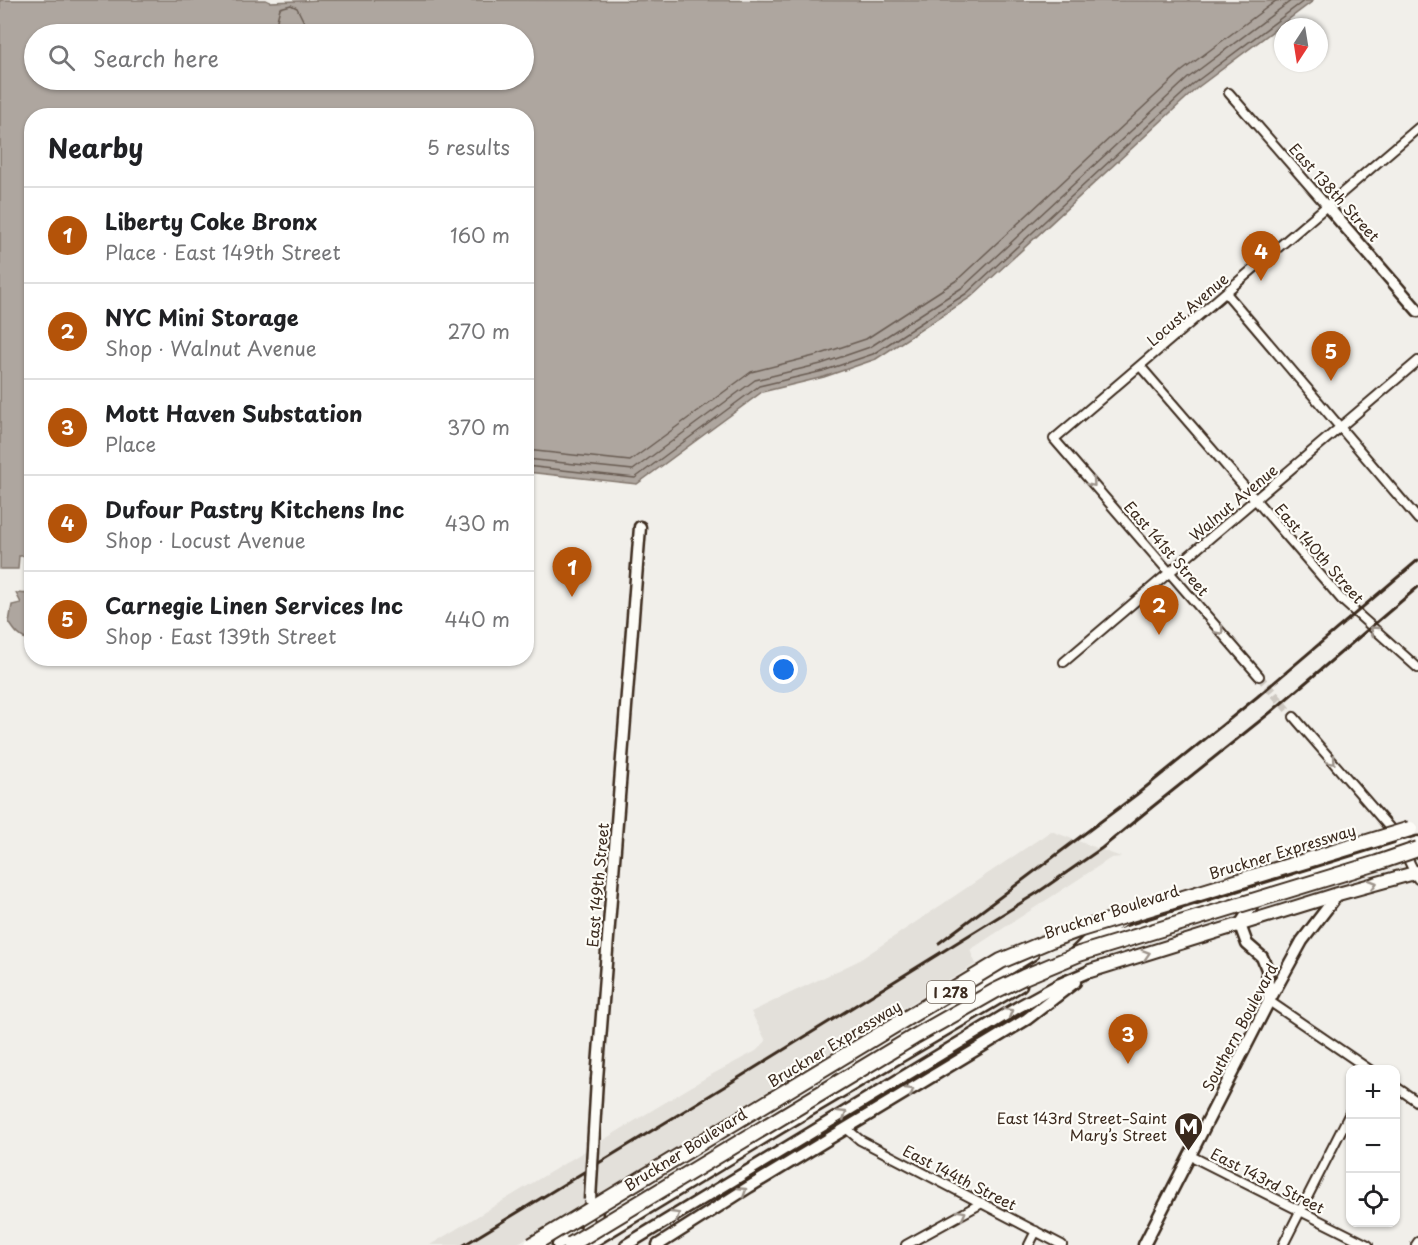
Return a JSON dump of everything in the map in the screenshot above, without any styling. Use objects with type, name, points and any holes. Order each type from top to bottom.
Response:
[{"type":"highway","name":"Bruckner Expressway","points":[[532,1245],[1001,962],[1078,930],[1414,825]]},
{"type":"highway","name":"I 278","points":[[570,1245],[914,1036],[1024,976],[1078,954],[1366,867],[1418,849]]},
{"type":"main road","name":"East 138th Street","points":[[1327,206],[1418,310]]},
{"type":"main road","name":"East 149th Street","points":[[586,1245],[640,527]]},
{"type":"main road","name":"Bruckner Boulevard","points":[[558,1245],[1030,955],[1065,940],[1123,921],[1363,849],[1414,825]]},
{"type":"main road","name":"Bruckner Boulevard","points":[[586,1245],[1075,953],[1112,936],[1418,842]]},
{"type":"main road","points":[[626,1245],[1011,1011],[1060,984],[1090,971],[1338,894],[1417,874]]},
{"type":"main road","points":[[1240,925],[1262,890]]},
{"type":"main road","name":"Southern Boulevard","points":[[1144,1245],[1302,941],[1338,894]]},
{"type":"main road","points":[[1075,953],[1090,938],[1123,921]]},
{"type":"main road","points":[[1240,925],[1247,945],[1262,957],[1267,969],[1269,1001]]},
{"type":"main road","points":[[658,1245],[749,1187],[1027,1019],[1090,971]]},
{"type":"main road","points":[[852,1064],[921,1044]]},
{"type":"street","name":"East 138th Street","points":[[1229,93],[1327,206]]},
{"type":"street","name":"Locust Avenue","points":[[1054,439],[1418,128]]},
{"type":"street","points":[[1226,293],[1418,519]]},
{"type":"street","name":"Walnut Avenue","points":[[1064,662],[1418,361]]},
{"type":"street","name":"East 140th Street","points":[[1140,366],[1341,600],[1418,668]]},
{"type":"street","name":"East 141st Street","points":[[1054,439],[1259,676]]},
{"type":"street","points":[[1294,717],[1395,834],[1400,848],[1417,874]]},
{"type":"street","points":[[1269,1001],[1363,1065]]},
{"type":"street","points":[[1400,1090],[1418,1102]]},
{"type":"street","points":[[1283,1245],[1347,1119]]},
{"type":"street","name":"East 144th Street","points":[[847,1129],[860,1140],[1062,1245]]},
{"type":"street","name":"East 143rd Street","points":[[1189,1155],[1368,1245]]},
{"type":"street","points":[[906,1245],[982,1203]]},
{"type":"street","points":[[1029,1245],[1036,1231]]},
{"type":"shaded area","points":[[1051,831],[1121,857],[1111,858],[970,950],[976,964],[515,1245],[430,1245],[707,1077],[756,1051],[766,1041],[751,1012],[858,961]]},
{"type":"water","points":[[0,0],[1313,1],[1290,18],[1274,18],[1274,30],[1197,88],[971,297],[876,359],[824,377],[762,392],[637,484],[534,473],[534,108],[24,108],[24,556],[19,556],[18,569],[0,569]]},
{"type":"water","points":[[16,593],[24,594],[24,638],[13,629],[9,622],[12,605],[21,603]]},
{"type":"tunnel","points":[[1259,676],[1294,717]]},
{"type":"railway","points":[[939,943],[1136,795],[1257,697],[1418,560]]},
{"type":"railway","points":[[464,1245],[1037,893],[1102,848],[1271,712],[1418,587]]},
{"type":"place","name":"Dufour Pastry Kitchens Inc","points":[[1261,281]]},
{"type":"place","name":"Carnegie Linen Services Inc","points":[[1331,381]]},
{"type":"place","name":"Liberty Coke Bronx","points":[[572,597]]},
{"type":"place","name":"NYC Mini Storage","points":[[1159,635]]},
{"type":"place","name":"Mott Haven Substation","points":[[1128,1064]]},
{"type":"place","name":"East 143rd Street–Saint Mary’s Street","points":[[1188,1152]]}]
